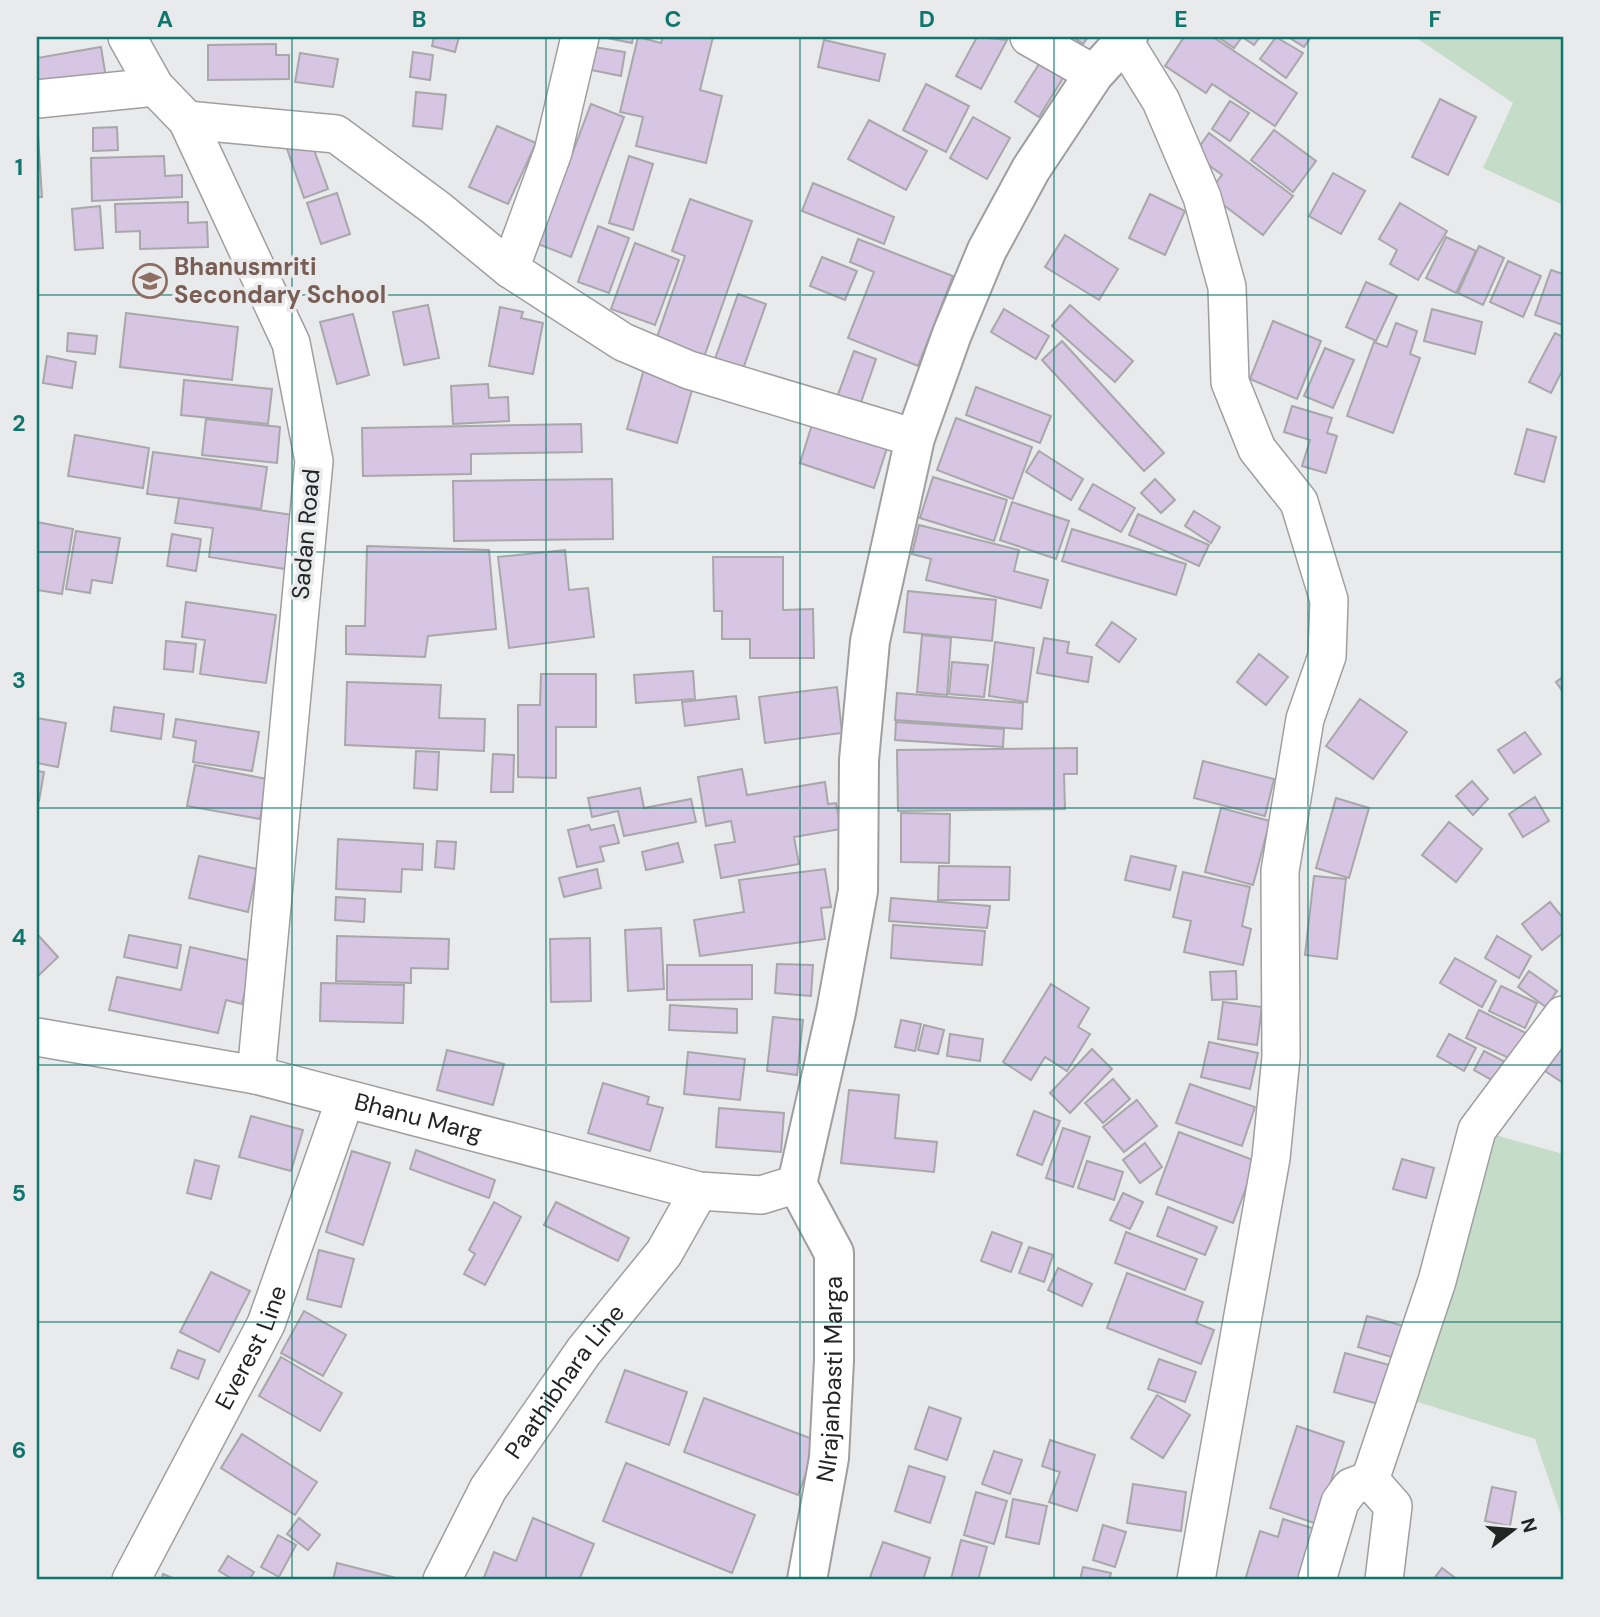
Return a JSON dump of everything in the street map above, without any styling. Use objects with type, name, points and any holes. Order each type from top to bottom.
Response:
[{"type":"street","name":"Sadan Road","points":[[127,37],[155,87],[187,120],[291,342],[314,461],[256,1075]]},
{"type":"street","points":[[510,269],[553,152],[580,37]]},
{"type":"street","points":[[1029,37],[1094,74]]},
{"type":"street","points":[[797,1184],[836,1012],[858,891],[859,760],[870,641],[915,438],[952,334],[987,250],[1031,169],[1094,74],[1126,40],[1161,101],[1202,197],[1227,286],[1230,382],[1257,449],[1299,502],[1329,600],[1327,656],[1305,719],[1280,871],[1281,1057],[1272,1158],[1195,1580]]},
{"type":"street","points":[[37,99],[155,87]]},
{"type":"street","points":[[187,120],[336,134],[436,208],[510,269],[623,342],[678,366],[915,438]]},
{"type":"street","points":[[1370,1480],[1437,1281],[1477,1130],[1563,1015]]},
{"type":"street","name":"Bhanu Marg","points":[[37,1037],[256,1075],[699,1191],[761,1195],[797,1184]]},
{"type":"street","name":"Everest Line","points":[[131,1580],[266,1324],[345,1100]]},
{"type":"street","name":"NIrajanbasti Marga","points":[[797,1184],[834,1253],[834,1360],[829,1458],[807,1580]]},
{"type":"street","name":"Paathibhara Line","points":[[442,1580],[488,1489],[584,1351],[664,1253],[699,1191]]},
{"type":"street","points":[[1317,1580],[1340,1502],[1351,1487],[1370,1480]]},
{"type":"street","points":[[1370,1480],[1393,1506],[1384,1580]]},
{"type":"green space","points":[[1415,37],[1563,37],[1563,205],[1483,168],[1513,103]]},
{"type":"green space","points":[[1477,1130],[1563,1154],[1563,1521],[1535,1439],[1399,1396]]},
{"type":"building","points":[[434,37],[459,37],[455,52],[432,46]]},
{"type":"building","points":[[602,37],[633,37],[632,43]]},
{"type":"building","points":[[638,37],[661,43],[663,37],[713,37],[700,90],[722,96],[706,163],[636,146],[643,117],[620,112]]},
{"type":"building","points":[[977,37],[1007,40],[981,89],[956,76]]},
{"type":"building","points":[[1073,37],[1088,37],[1083,44]]},
{"type":"building","points":[[1184,37],[1213,37],[1297,93],[1275,126],[1212,84],[1206,93],[1165,66]]},
{"type":"building","points":[[1218,37],[1242,37],[1234,48]]},
{"type":"building","points":[[1242,37],[1260,37],[1254,45]]},
{"type":"building","points":[[1276,37],[1303,53],[1286,78],[1260,59]]},
{"type":"building","points":[[1288,37],[1311,37],[1304,47]]},
{"type":"building","points":[[824,40],[885,54],[879,81],[818,67]]},
{"type":"building","points":[[276,44],[276,55],[289,55],[289,79],[208,80],[208,45]]},
{"type":"building","points":[[101,47],[106,78],[37,90],[37,58]]},
{"type":"building","points":[[594,47],[625,52],[621,76],[591,70]]},
{"type":"building","points":[[413,52],[433,55],[430,80],[410,77]]},
{"type":"building","points":[[300,53],[338,59],[333,87],[295,82]]},
{"type":"building","points":[[1039,64],[1063,78],[1039,117],[1015,102]]},
{"type":"building","points":[[926,84],[969,106],[946,152],[903,130]]},
{"type":"building","points":[[416,92],[446,95],[442,129],[413,126]]},
{"type":"building","points":[[1440,99],[1476,117],[1448,175],[1412,157]]},
{"type":"building","points":[[1230,101],[1249,113],[1230,141],[1212,129]]},
{"type":"building","points":[[591,104],[624,117],[571,257],[538,244]]},
{"type":"building","points":[[973,117],[1010,138],[987,179],[950,158]]},
{"type":"building","points":[[37,120],[42,197],[37,197]]},
{"type":"building","points":[[869,120],[927,151],[906,190],[848,159]]},
{"type":"building","points":[[497,126],[536,143],[508,204],[469,187]]},
{"type":"building","points":[[117,127],[118,150],[93,151],[93,128]]},
{"type":"building","points":[[1274,130],[1316,161],[1293,192],[1251,160]]},
{"type":"building","points":[[1209,133],[1293,196],[1263,235],[1208,193],[1222,175],[1194,154]]},
{"type":"building","points":[[285,143],[313,147],[328,189],[304,198]]},
{"type":"building","points":[[164,156],[165,176],[182,175],[182,197],[92,201],[91,158]]},
{"type":"building","points":[[629,156],[653,164],[633,230],[609,223]]},
{"type":"building","points":[[1333,173],[1365,191],[1341,234],[1309,216]]},
{"type":"building","points":[[813,183],[894,217],[884,244],[802,211]]},
{"type":"building","points":[[337,193],[350,234],[321,244],[307,203]]},
{"type":"building","points":[[1150,194],[1185,211],[1165,255],[1129,238]]},
{"type":"building","points":[[690,199],[752,221],[703,360],[655,343],[685,256],[672,251]]},
{"type":"building","points":[[188,202],[188,223],[207,222],[208,247],[140,249],[140,231],[116,232],[115,204]]},
{"type":"building","points":[[1400,203],[1447,231],[1418,280],[1390,264],[1397,250],[1379,239]]},
{"type":"building","points":[[100,206],[103,248],[75,250],[72,209]]},
{"type":"building","points":[[598,226],[629,238],[609,293],[578,282]]},
{"type":"building","points":[[1065,235],[1118,269],[1099,300],[1045,267]]},
{"type":"building","points":[[1446,237],[1476,251],[1456,293],[1426,278]]},
{"type":"building","points":[[858,239],[953,276],[918,366],[848,338],[874,272],[850,262]]},
{"type":"building","points":[[635,243],[679,260],[655,325],[611,309]]},
{"type":"building","points":[[1479,246],[1504,258],[1483,305],[1458,293]]},
{"type":"building","points":[[822,257],[857,271],[845,300],[810,286]]},
{"type":"building","points":[[1508,261],[1541,276],[1523,317],[1490,302]]},
{"type":"building","points":[[1551,270],[1563,274],[1563,325],[1535,315]]},
{"type":"building","points":[[1366,282],[1397,296],[1376,341],[1346,327]]},
{"type":"building","points":[[738,294],[766,304],[743,369],[715,359]]},
{"type":"building","points":[[428,305],[439,358],[404,365],[393,312]]},
{"type":"building","points":[[1070,305],[1133,361],[1115,382],[1052,326]]},
{"type":"building","points":[[500,307],[523,312],[521,318],[543,323],[533,374],[489,366]]},
{"type":"building","points":[[1004,309],[1049,336],[1036,359],[991,332]]},
{"type":"building","points":[[1432,309],[1482,322],[1475,354],[1424,341]]},
{"type":"building","points":[[126,313],[238,327],[232,380],[120,367]]},
{"type":"building","points":[[353,314],[369,375],[337,384],[320,322]]},
{"type":"building","points":[[1273,321],[1321,341],[1297,399],[1250,379]]},
{"type":"building","points":[[1396,323],[1417,331],[1410,354],[1420,358],[1393,433],[1347,416],[1374,342],[1387,347]]},
{"type":"building","points":[[68,333],[97,336],[95,354],[67,351]]},
{"type":"building","points":[[1555,333],[1563,337],[1563,369],[1551,393],[1529,382]]},
{"type":"building","points":[[1062,341],[1164,453],[1144,471],[1042,360]]},
{"type":"building","points":[[1325,348],[1354,360],[1333,408],[1304,396]]},
{"type":"building","points":[[854,351],[876,359],[859,408],[836,400]]},
{"type":"building","points":[[47,356],[76,362],[72,388],[43,383]]},
{"type":"building","points":[[644,369],[694,383],[677,443],[627,429]]},
{"type":"building","points":[[184,380],[272,389],[268,424],[181,415]]},
{"type":"building","points":[[488,384],[489,398],[508,397],[509,421],[453,424],[451,386]]},
{"type":"building","points":[[976,387],[1051,416],[1040,443],[966,415]]},
{"type":"building","points":[[1292,406],[1332,418],[1327,433],[1337,436],[1326,473],[1302,466],[1310,440],[1284,432]]},
{"type":"building","points":[[814,418],[889,442],[874,488],[800,463]]},
{"type":"building","points":[[956,418],[1032,447],[1013,499],[937,470]]},
{"type":"building","points":[[206,419],[280,427],[277,463],[202,455]]},
{"type":"building","points":[[581,424],[582,452],[471,454],[471,474],[363,476],[362,428]]},
{"type":"building","points":[[1527,429],[1556,437],[1544,482],[1515,474]]},
{"type":"building","points":[[75,435],[149,448],[143,488],[68,476]]},
{"type":"building","points":[[1039,451],[1083,479],[1071,500],[1026,472]]},
{"type":"building","points":[[153,452],[267,467],[261,509],[147,494]]},
{"type":"building","points":[[933,477],[1007,500],[994,541],[920,518]]},
{"type":"building","points":[[612,479],[613,539],[454,541],[453,481]]},
{"type":"building","points":[[1155,479],[1175,500],[1161,513],[1141,493]]},
{"type":"building","points":[[1093,484],[1135,508],[1121,532],[1079,509]]},
{"type":"building","points":[[179,498],[293,515],[285,569],[209,557],[213,528],[175,523]]},
{"type":"building","points":[[1012,502],[1069,521],[1056,559],[1000,540]]},
{"type":"building","points":[[1194,511],[1220,527],[1211,543],[1185,526]]},
{"type":"building","points":[[1138,514],[1209,545],[1199,566],[1129,535]]},
{"type":"building","points":[[37,522],[73,529],[62,594],[37,590]]},
{"type":"building","points":[[919,525],[1019,550],[1014,571],[1048,580],[1041,608],[926,580],[931,559],[912,554]]},
{"type":"building","points":[[1072,529],[1186,564],[1176,595],[1062,561]]},
{"type":"building","points":[[76,531],[120,538],[112,583],[92,580],[90,593],[66,589]]},
{"type":"building","points":[[172,534],[201,539],[196,571],[167,566]]},
{"type":"building","points":[[367,546],[489,550],[496,629],[428,636],[425,657],[346,654],[346,626],[365,626]]},
{"type":"building","points":[[565,550],[569,590],[588,588],[594,637],[509,648],[498,557]]},
{"type":"building","points":[[713,557],[783,557],[783,610],[813,609],[814,658],[750,658],[750,639],[722,639],[722,611],[714,611]]},
{"type":"building","points":[[908,591],[996,600],[992,641],[904,632]]},
{"type":"building","points":[[186,602],[276,615],[266,683],[200,674],[205,640],[182,637]]},
{"type":"building","points":[[1112,622],[1136,639],[1119,662],[1096,645]]},
{"type":"building","points":[[922,635],[951,638],[947,695],[917,692]]},
{"type":"building","points":[[1044,638],[1069,642],[1067,653],[1092,657],[1088,682],[1037,673]]},
{"type":"building","points":[[166,641],[196,644],[193,672],[164,669]]},
{"type":"building","points":[[995,642],[1034,648],[1027,702],[989,696]]},
{"type":"building","points":[[1259,654],[1288,677],[1266,705],[1237,682]]},
{"type":"building","points":[[952,662],[988,665],[984,697],[949,694]]},
{"type":"building","points":[[693,671],[695,699],[636,703],[634,675]]},
{"type":"building","points":[[541,674],[596,674],[596,727],[556,727],[556,778],[518,777],[518,705],[540,705]]},
{"type":"building","points":[[1563,677],[1563,692],[1556,682]]},
{"type":"building","points":[[347,682],[441,685],[439,718],[485,719],[484,751],[345,745]]},
{"type":"building","points":[[837,687],[842,733],[765,743],[759,697]]},
{"type":"building","points":[[897,693],[1023,703],[1022,729],[895,720]]},
{"type":"building","points":[[736,696],[739,719],[685,726],[682,702]]},
{"type":"building","points":[[1360,699],[1407,732],[1373,779],[1326,746]]},
{"type":"building","points":[[114,707],[164,714],[161,739],[111,731]]},
{"type":"building","points":[[37,718],[66,723],[58,767],[37,763]]},
{"type":"building","points":[[176,719],[259,732],[252,771],[193,762],[196,741],[173,737]]},
{"type":"building","points":[[896,722],[1004,729],[1003,747],[895,740]]},
{"type":"building","points":[[1525,732],[1541,754],[1514,773],[1498,750]]},
{"type":"building","points":[[1077,748],[1077,774],[1064,774],[1065,809],[898,811],[897,750]]},
{"type":"building","points":[[416,751],[439,752],[437,790],[414,788]]},
{"type":"building","points":[[493,754],[514,755],[513,792],[491,792]]},
{"type":"building","points":[[1203,761],[1274,779],[1265,816],[1194,798]]},
{"type":"building","points":[[195,765],[267,779],[260,819],[187,806]]},
{"type":"building","points":[[742,769],[747,795],[825,782],[828,804],[836,803],[841,829],[794,837],[799,864],[721,878],[715,845],[735,842],[731,821],[706,826],[698,777]]},
{"type":"building","points":[[37,771],[44,772],[39,801],[37,801]]},
{"type":"building","points":[[1472,781],[1488,799],[1473,815],[1456,796]]},
{"type":"building","points":[[640,788],[644,808],[691,799],[696,822],[624,836],[618,811],[592,817],[588,798]]},
{"type":"building","points":[[1535,797],[1549,821],[1523,837],[1509,814]]},
{"type":"building","points":[[1336,798],[1369,808],[1349,878],[1316,868]]},
{"type":"building","points":[[1221,808],[1270,821],[1253,885],[1205,872]]},
{"type":"building","points":[[901,813],[950,814],[949,863],[901,862]]},
{"type":"building","points":[[1449,822],[1482,849],[1456,882],[1422,855]]},
{"type":"building","points":[[589,825],[591,830],[614,825],[619,843],[600,847],[604,861],[577,867],[568,830]]},
{"type":"building","points":[[338,839],[423,844],[422,870],[402,869],[401,892],[336,889]]},
{"type":"building","points":[[437,841],[456,842],[454,869],[435,867]]},
{"type":"building","points":[[678,843],[683,862],[646,870],[642,852]]},
{"type":"building","points":[[199,856],[257,869],[248,912],[189,898]]},
{"type":"building","points":[[1131,856],[1176,866],[1170,890],[1125,880]]},
{"type":"building","points":[[939,866],[1010,867],[1009,900],[938,900]]},
{"type":"building","points":[[597,869],[601,888],[564,897],[559,878]]},
{"type":"building","points":[[825,869],[831,907],[821,908],[825,939],[700,956],[694,920],[744,912],[739,880]]},
{"type":"building","points":[[1183,872],[1250,887],[1242,926],[1251,929],[1243,965],[1184,952],[1191,921],[1173,917]]},
{"type":"building","points":[[1314,876],[1346,879],[1337,959],[1305,955]]},
{"type":"building","points":[[336,897],[365,899],[364,922],[335,920]]},
{"type":"building","points":[[891,898],[990,906],[987,928],[889,921]]},
{"type":"building","points":[[1550,902],[1563,918],[1563,933],[1542,950],[1522,924]]},
{"type":"building","points":[[893,925],[985,931],[982,965],[891,958]]},
{"type":"building","points":[[661,928],[664,989],[628,991],[625,930]]},
{"type":"building","points":[[37,934],[58,957],[37,977]]},
{"type":"building","points":[[129,935],[181,945],[177,968],[124,957]]},
{"type":"building","points":[[337,936],[449,939],[448,969],[411,968],[411,983],[336,981]]},
{"type":"building","points":[[1497,936],[1531,956],[1519,978],[1485,958]]},
{"type":"building","points":[[590,938],[591,1001],[551,1002],[550,939]]},
{"type":"building","points":[[190,947],[252,961],[242,1004],[226,1000],[218,1033],[109,1010],[117,977],[181,990]]},
{"type":"building","points":[[1455,958],[1496,981],[1482,1007],[1440,983]]},
{"type":"building","points":[[777,964],[813,965],[811,996],[775,993]]},
{"type":"building","points":[[667,965],[752,965],[752,999],[667,1000]]},
{"type":"building","points":[[1236,971],[1237,999],[1212,1000],[1210,972]]},
{"type":"building","points":[[1529,971],[1557,991],[1546,1007],[1518,987]]},
{"type":"building","points":[[321,983],[404,985],[403,1023],[320,1021]]},
{"type":"building","points":[[1051,984],[1089,1008],[1078,1027],[1090,1034],[1067,1071],[1045,1057],[1031,1080],[1003,1062]]},
{"type":"building","points":[[1501,986],[1537,1003],[1525,1028],[1489,1011]]},
{"type":"building","points":[[1223,1002],[1262,1007],[1257,1045],[1218,1039]]},
{"type":"building","points":[[670,1005],[737,1009],[737,1033],[669,1030]]},
{"type":"building","points":[[1479,1010],[1526,1033],[1513,1060],[1466,1038]]},
{"type":"building","points":[[773,1017],[803,1020],[797,1075],[767,1071]]},
{"type":"building","points":[[901,1020],[921,1024],[915,1051],[895,1047]]},
{"type":"building","points":[[924,1025],[944,1030],[938,1054],[918,1050]]},
{"type":"building","points":[[950,1034],[983,1039],[980,1061],[947,1056]]},
{"type":"building","points":[[1449,1034],[1476,1048],[1464,1071],[1437,1056]]},
{"type":"building","points":[[1209,1042],[1258,1053],[1250,1089],[1201,1077]]},
{"type":"building","points":[[1563,1043],[1563,1083],[1545,1071]]},
{"type":"building","points":[[1092,1049],[1112,1069],[1070,1113],[1050,1093]]},
{"type":"building","points":[[447,1050],[504,1064],[493,1105],[437,1090]]},
{"type":"building","points":[[1484,1051],[1511,1065],[1501,1085],[1474,1070]]},
{"type":"building","points":[[688,1052],[745,1059],[740,1100],[684,1094]]},
{"type":"building","points":[[1113,1079],[1130,1099],[1103,1123],[1085,1103]]},
{"type":"building","points":[[603,1083],[649,1097],[647,1104],[663,1108],[650,1151],[588,1133]]},
{"type":"building","points":[[1190,1084],[1255,1107],[1242,1146],[1176,1123]]},
{"type":"building","points":[[849,1090],[899,1095],[895,1138],[937,1142],[934,1172],[841,1163]]},
{"type":"building","points":[[1137,1100],[1157,1126],[1124,1152],[1103,1127]]},
{"type":"building","points":[[719,1108],[784,1113],[781,1152],[716,1147]]},
{"type":"building","points":[[1034,1111],[1060,1121],[1042,1165],[1017,1155]]},
{"type":"building","points":[[251,1116],[303,1130],[291,1171],[239,1157]]},
{"type":"building","points":[[1063,1128],[1090,1137],[1073,1187],[1046,1178]]},
{"type":"building","points":[[1179,1132],[1256,1161],[1233,1223],[1156,1194]]},
{"type":"building","points":[[1145,1143],[1162,1167],[1140,1183],[1123,1160]]},
{"type":"building","points":[[416,1150],[495,1180],[489,1198],[410,1169]]},
{"type":"building","points":[[352,1151],[390,1163],[363,1245],[326,1232]]},
{"type":"building","points":[[1402,1159],[1434,1168],[1426,1198],[1393,1189]]},
{"type":"building","points":[[195,1160],[219,1166],[211,1199],[187,1193]]},
{"type":"building","points":[[1087,1161],[1123,1172],[1114,1200],[1078,1188]]},
{"type":"building","points":[[1123,1193],[1143,1202],[1130,1229],[1110,1220]]},
{"type":"building","points":[[494,1202],[521,1217],[485,1285],[464,1274],[475,1254],[469,1250]]},
{"type":"building","points":[[556,1202],[629,1238],[618,1261],[544,1225]]},
{"type":"building","points":[[1168,1207],[1217,1227],[1205,1255],[1157,1236]]},
{"type":"building","points":[[992,1232],[1022,1243],[1011,1272],[981,1261]]},
{"type":"building","points":[[1126,1232],[1197,1259],[1185,1290],[1115,1263]]},
{"type":"building","points":[[1029,1247],[1053,1255],[1044,1282],[1019,1273]]},
{"type":"building","points":[[319,1250],[354,1259],[341,1307],[307,1299]]},
{"type":"building","points":[[1058,1268],[1092,1284],[1082,1306],[1048,1290]]},
{"type":"building","points":[[211,1272],[250,1291],[219,1352],[180,1332]]},
{"type":"building","points":[[1127,1273],[1203,1302],[1196,1323],[1214,1330],[1201,1364],[1107,1328]]},
{"type":"building","points":[[304,1311],[346,1335],[323,1376],[281,1353]]},
{"type":"building","points":[[1367,1316],[1404,1326],[1395,1358],[1358,1347]]},
{"type":"building","points":[[178,1350],[205,1360],[198,1379],[171,1368]]},
{"type":"building","points":[[1345,1353],[1393,1366],[1382,1405],[1334,1392]]},
{"type":"building","points":[[281,1357],[342,1393],[320,1431],[259,1396]]},
{"type":"building","points":[[1159,1359],[1196,1372],[1185,1402],[1148,1389]]},
{"type":"building","points":[[625,1370],[687,1392],[669,1445],[606,1422]]},
{"type":"building","points":[[1157,1395],[1190,1415],[1163,1458],[1131,1438]]},
{"type":"building","points":[[704,1398],[818,1441],[798,1495],[684,1452]]},
{"type":"building","points":[[929,1407],[961,1418],[947,1460],[915,1449]]},
{"type":"building","points":[[1297,1426],[1344,1442],[1317,1524],[1270,1508]]},
{"type":"building","points":[[242,1434],[317,1482],[295,1515],[221,1468]]},
{"type":"building","points":[[1050,1440],[1095,1455],[1077,1511],[1049,1502],[1060,1472],[1042,1466]]},
{"type":"building","points":[[994,1451],[1022,1460],[1010,1494],[982,1484]]},
{"type":"building","points":[[626,1463],[755,1515],[732,1573],[603,1521]]},
{"type":"building","points":[[909,1466],[945,1477],[930,1523],[895,1511]]},
{"type":"building","points":[[1133,1484],[1186,1492],[1181,1531],[1127,1523]]},
{"type":"building","points":[[1492,1487],[1516,1492],[1510,1526],[1485,1521]]},
{"type":"building","points":[[976,1492],[1007,1501],[994,1544],[964,1535]]},
{"type":"building","points":[[1013,1499],[1047,1506],[1039,1544],[1006,1537]]},
{"type":"building","points":[[299,1518],[320,1535],[308,1550],[287,1534]]},
{"type":"building","points":[[533,1518],[594,1544],[579,1580],[483,1580],[494,1552],[516,1561]]},
{"type":"building","points":[[1283,1519],[1315,1529],[1299,1580],[1245,1580],[1260,1531],[1278,1537]]},
{"type":"building","points":[[1103,1525],[1126,1532],[1115,1567],[1093,1560]]},
{"type":"building","points":[[278,1535],[296,1545],[279,1577],[261,1567]]},
{"type":"building","points":[[961,1540],[987,1547],[978,1580],[951,1579]]},
{"type":"building","points":[[883,1542],[930,1558],[923,1580],[869,1580]]},
{"type":"building","points":[[228,1556],[254,1572],[249,1580],[234,1580],[219,1571]]},
{"type":"building","points":[[337,1563],[404,1580],[333,1580]]},
{"type":"building","points":[[1083,1567],[1111,1573],[1109,1580],[1080,1580]]},
{"type":"building","points":[[1442,1568],[1458,1580],[1433,1580]]},
{"type":"building","points":[[163,1574],[177,1580],[161,1580]]},
{"type":"place","name":"Bhanusmriti Secondary School","points":[[150,281]]}]
